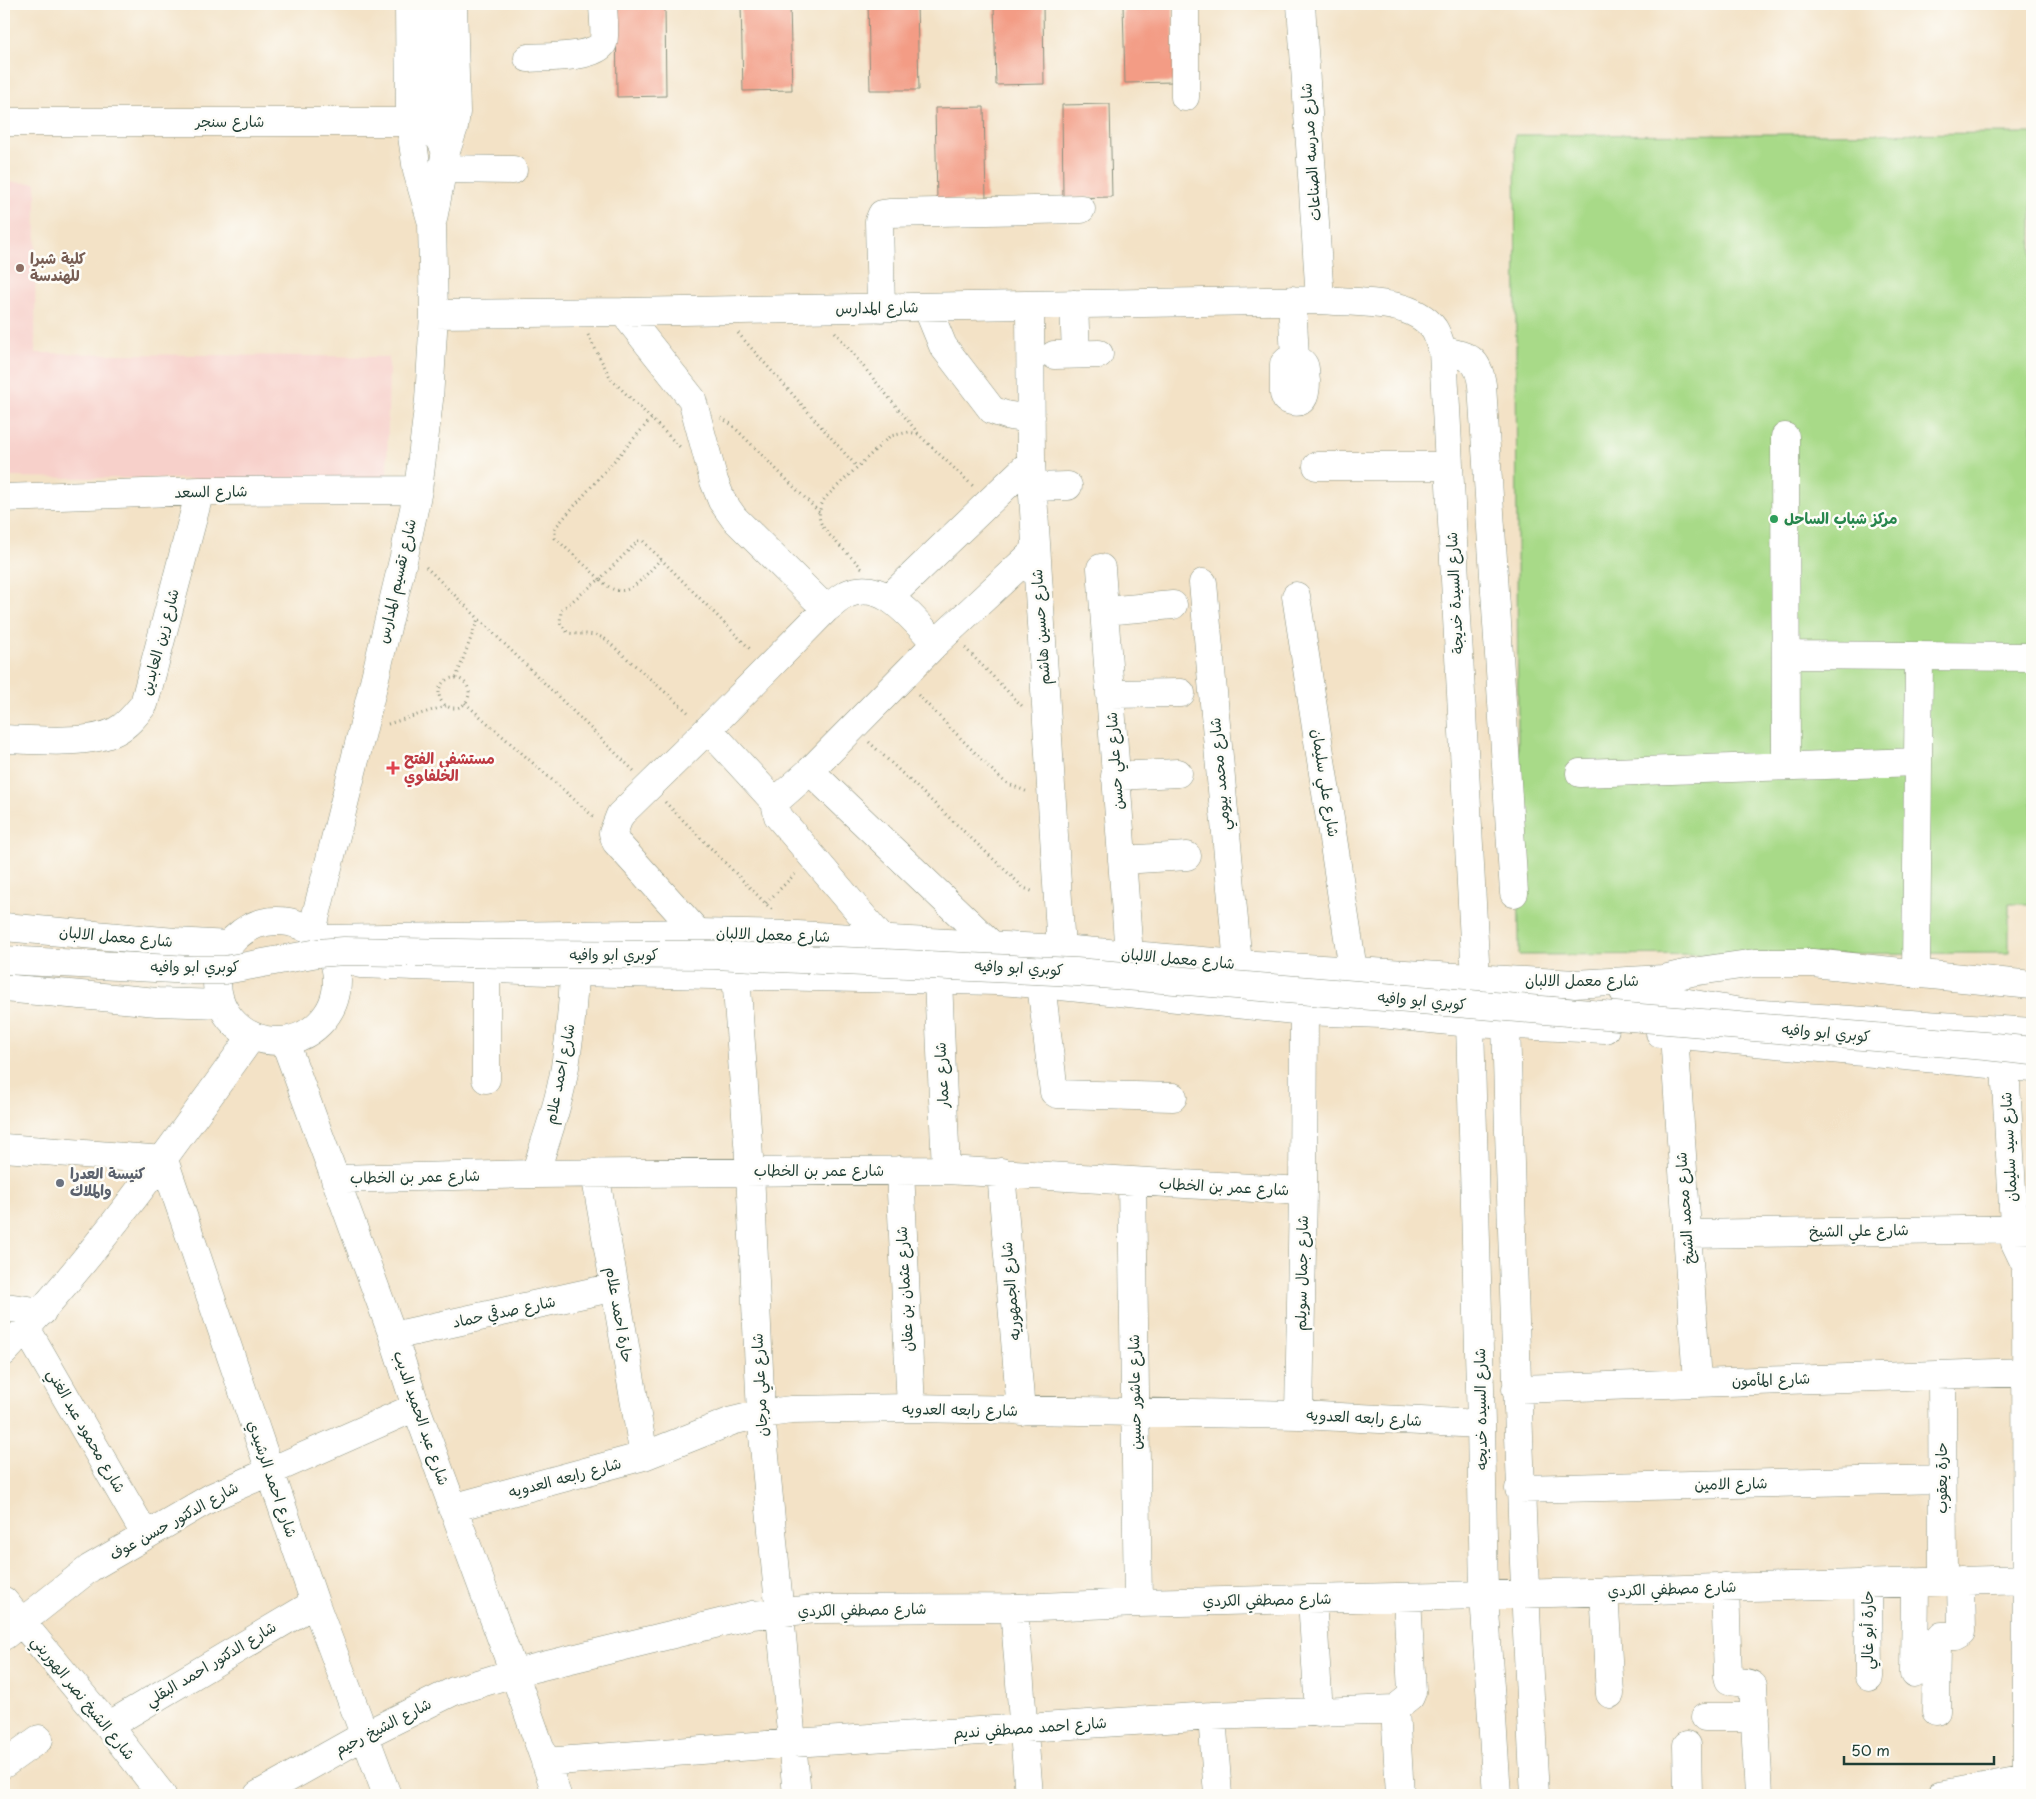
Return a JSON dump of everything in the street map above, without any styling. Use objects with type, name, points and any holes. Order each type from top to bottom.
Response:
[{"type":"main road","name":"شارع تقسيم المدارس","points":[[409,4],[410,122],[417,171],[432,223]]},
{"type":"main road","points":[[429,4],[433,125],[444,160]]},
{"type":"main road","name":"شارع تقسيم المدارس","points":[[316,935],[418,490],[429,400],[434,314],[432,223],[444,160],[454,127],[456,112],[453,4]]},
{"type":"main road","points":[[528,58],[586,54],[599,48],[603,42],[603,4]]},
{"type":"main road","points":[[1185,4],[1185,97]]},
{"type":"main road","name":"شارع مدرسه الصناعات","points":[[1301,4],[1320,300]]},
{"type":"main road","name":"شارع سنجر","points":[[4,122],[410,122]]},
{"type":"main road","points":[[410,122],[444,160],[513,170]]},
{"type":"main road","points":[[882,308],[878,221],[882,214],[898,212],[1082,209]]},
{"type":"main road","points":[[1292,300],[1294,358]]},
{"type":"main road","name":"شارع المدارس","points":[[434,314],[1320,300]]},
{"type":"main road","name":"شارع السيدة خديجة","points":[[1320,300],[1396,306],[1421,316],[1434,330],[1443,351],[1476,979]]},
{"type":"main road","points":[[1074,304],[1077,354]]},
{"type":"main road","name":"شارع حسين هاشم","points":[[1030,305],[1032,475],[1061,949]]},
{"type":"main road","points":[[927,307],[943,346],[992,410],[1011,417],[1031,417]]},
{"type":"main road","points":[[623,312],[692,399],[714,481],[722,501],[734,518],[826,609]]},
{"type":"main road","points":[[1443,351],[1460,354],[1474,361],[1480,372],[1482,385],[1514,893]]},
{"type":"main road","points":[[1785,437],[1786,766]]},
{"type":"main road","points":[[1317,466],[1449,466]]},
{"type":"main road","points":[[890,597],[989,502],[1032,475],[1068,486]]},
{"type":"main road","name":"شارع السعد","points":[[4,498],[200,492],[418,490]]},
{"type":"main road","name":"شارع زين العابدين","points":[[4,739],[98,738],[116,731],[132,719],[144,704],[200,492]]},
{"type":"main road","points":[[775,802],[810,771],[852,726],[942,637],[1036,550]]},
{"type":"main road","name":"شارع علي حسن","points":[[1101,568],[1129,955]]},
{"type":"main road","name":"شارع محمد بيومي","points":[[1203,583],[1238,964]]},
{"type":"main road","points":[[698,933],[616,842],[613,833],[620,815],[826,609],[845,595],[873,590],[890,597],[942,637]]},
{"type":"main road","name":"شارع علي سليمان","points":[[1296,596],[1353,970]]},
{"type":"main road","points":[[1104,611],[1173,605]]},
{"type":"main road","points":[[1786,655],[2032,657]]},
{"type":"main road","points":[[1916,974],[1920,656]]},
{"type":"main road","points":[[1110,694],[1181,693]]},
{"type":"main road","points":[[708,729],[775,802],[778,816],[814,856],[883,940]]},
{"type":"main road","points":[[1580,772],[1918,762]]},
{"type":"main road","points":[[810,771],[992,945]]},
{"type":"main road","points":[[1115,776],[1178,773]]},
{"type":"main road","points":[[1122,860],[1187,856]]},
{"type":"main road","points":[[268,922],[290,922],[316,935],[329,950],[336,964],[338,974],[337,990],[328,1014],[314,1030],[285,1042],[268,1041],[252,1036],[236,1026],[221,1004],[217,976],[219,965],[229,945],[246,929],[268,922]]},
{"type":"main road","name":"شارع معمل الالبان","points":[[4,927],[229,945]]},
{"type":"main road","name":"شارع معمل الالبان","points":[[316,935],[698,933],[797,935],[1061,949],[1238,964],[1353,970],[1381,974],[1576,984],[1663,980],[1692,972],[1755,963],[1812,964],[2032,984]]},
{"type":"main road","name":"كوبري ابو وافيه","points":[[4,960],[224,970],[344,951],[714,955],[968,966],[1086,973],[2032,1051]]},
{"type":"main road","points":[[336,964],[1041,984],[1304,1010],[1381,1014],[1470,1022],[1570,1026],[1962,1053],[1985,1046]]},
{"type":"main road","points":[[486,969],[486,1079]]},
{"type":"main road","name":"شارع احمد علام","points":[[535,1174],[552,1122],[565,1069],[572,1014],[574,972]]},
{"type":"main road","name":"شارع علي مرجان","points":[[736,974],[750,1171],[761,1414],[797,1795]]},
{"type":"main road","points":[[1381,974],[1381,1014]]},
{"type":"main road","name":"شارع عمار","points":[[938,980],[946,1170]]},
{"type":"main road","points":[[1041,984],[1054,1092],[1057,1094],[1173,1097]]},
{"type":"main road","name":"كوبري ابو وافيه","points":[[1576,984],[1747,1013],[2032,1032]]},
{"type":"main road","points":[[4,988],[157,1002],[221,1004]]},
{"type":"main road","name":"شارع جمال سويلم","points":[[1299,1415],[1304,1010]]},
{"type":"main road","name":"شارع السيده خديجه","points":[[1470,1022],[1484,1595],[1497,1795]]},
{"type":"main road","points":[[1506,1023],[1516,1396],[1534,1795]]},
{"type":"main road","points":[[1687,1035],[2032,1068]]},
{"type":"main road","name":"شارع محمد الشيخ","points":[[1687,1035],[1687,1234],[1697,1382]]},
{"type":"main road","points":[[4,1352],[34,1320],[164,1160],[252,1036]]},
{"type":"main road","name":"شارع عبد الحميد الديب","points":[[285,1042],[393,1336],[416,1408],[514,1672],[557,1795]]},
{"type":"main road","name":"شارع سيد سليمان","points":[[2004,1066],[2023,1229],[2015,1243],[2029,1266],[2030,1524],[2027,1579],[2030,1616],[2029,1784]]},
{"type":"main road","points":[[4,1148],[164,1160]]},
{"type":"main road","name":"شارع احمد الرشيدي","points":[[164,1160],[315,1603],[388,1795]]},
{"type":"main road","name":"شارع عثمان بن عفان","points":[[900,1170],[911,1408]]},
{"type":"main road","name":"شارع عمر بن الخطاب","points":[[335,1179],[595,1173],[946,1170],[1303,1191]]},
{"type":"main road","name":"شارع الجمهوريه","points":[[1001,1172],[1021,1411]]},
{"type":"main road","name":"حارة احمد علام","points":[[595,1173],[644,1456]]},
{"type":"main road","name":"شارع عاشور حسين","points":[[1132,1182],[1138,1603]]},
{"type":"main road","name":"شارع علي الشيخ","points":[[1687,1234],[2023,1229]]},
{"type":"main road","name":"شارع صدقي حماد","points":[[393,1336],[615,1287]]},
{"type":"main road","points":[[4,1307],[34,1320]]},
{"type":"main road","name":"شارع محمود عبد الغني","points":[[34,1320],[145,1534]]},
{"type":"main road","name":"شارع المأمون","points":[[1516,1396],[1697,1382],[1942,1375],[2029,1383]]},
{"type":"main road","name":"حارة يعقوب","points":[[1936,1711],[1938,1642],[1942,1636],[1956,1636],[1962,1632],[1952,1581],[1942,1479],[1942,1375]]},
{"type":"main road","name":"شارع رابعه العدويه","points":[[452,1508],[644,1456],[732,1422],[761,1414],[791,1410],[911,1408],[1299,1415],[1481,1414],[1516,1396]]},
{"type":"main road","name":"شارع الدكتور حسن عوف","points":[[12,1629],[90,1568],[145,1534],[212,1497],[416,1408]]},
{"type":"main road","name":"شارع الامين","points":[[1520,1489],[1942,1479]]},
{"type":"main road","name":"شارع مصطفي الكردي","points":[[514,1672],[724,1620],[816,1609],[1014,1608],[2027,1579]]},
{"type":"main road","points":[[1914,1582],[1914,1674]]},
{"type":"main road","name":"حارة أبو غالي","points":[[1868,1583],[1869,1677]]},
{"type":"main road","points":[[1725,1587],[1728,1676],[1732,1682],[1749,1683],[1753,1686],[1760,1795]]},
{"type":"main road","points":[[1604,1591],[1610,1694]]},
{"type":"main road","points":[[1400,1795],[1395,1709],[1410,1697],[1412,1692],[1407,1597]]},
{"type":"main road","points":[[1312,1599],[1320,1713]]},
{"type":"main road","name":"شارع الشيخ نصر الهوريني","points":[[4,1600],[12,1629],[108,1726],[162,1795]]},
{"type":"main road","name":"شارع الدكتور احمد البقلي","points":[[108,1726],[315,1603]]},
{"type":"main road","points":[[1014,1608],[1022,1729],[1029,1795]]},
{"type":"main road","name":"شارع الشيخ رحيم","points":[[258,1795],[365,1735],[454,1691],[514,1672]]},
{"type":"main road","name":"شارع احمد مصطفي نديم","points":[[545,1762],[793,1743],[1212,1716],[1395,1709]]},
{"type":"main road","points":[[1212,1716],[1218,1795]]},
{"type":"main road","points":[[1705,1717],[1755,1717]]},
{"type":"main road","points":[[4,1764],[39,1739]]},
{"type":"main road","points":[[1687,1745],[1688,1795]]},
{"type":"main road","points":[[1940,1795],[2029,1784]]},
{"type":"path","points":[[816,309],[918,434],[989,502]]},
{"type":"path","points":[[718,310],[857,467]]},
{"type":"path","points":[[576,313],[612,379],[686,453]]},
{"type":"path","points":[[692,399],[731,424],[819,513],[824,528],[864,570]]},
{"type":"path","points":[[651,419],[556,528],[555,538],[608,588],[615,591],[634,586],[660,559]]},
{"type":"path","points":[[819,513],[824,498],[890,436],[909,432],[918,434]]},
{"type":"path","points":[[708,729],[605,639],[597,635],[568,633],[560,623],[561,610],[600,579],[638,540],[643,541],[768,667]]},
{"type":"path","points":[[405,548],[649,786],[797,935]]},
{"type":"path","points":[[456,678],[478,619]]},
{"type":"path","points":[[942,637],[1047,732]]},
{"type":"path","points":[[362,732],[447,706],[460,707],[469,698],[469,691],[462,680],[456,678],[449,679],[440,688],[440,695],[447,706]]},
{"type":"path","points":[[902,678],[1006,782],[1052,803]]},
{"type":"path","points":[[465,703],[613,833]]},
{"type":"path","points":[[852,726],[1024,888],[1058,902]]},
{"type":"path","points":[[766,903],[814,856]]},
{"type":"shaded area","name":"كلية شبرا للهندسة","points":[[4,182],[36,183],[35,353],[389,357],[387,481],[4,477]]},
{"type":"green space","name":"مركز شباب الساحل","points":[[2032,133],[2032,904],[2009,904],[2009,953],[1519,955],[1515,135]]},
{"type":"building","points":[[616,4],[665,4],[666,96],[617,97]]},
{"type":"building","points":[[741,4],[790,4],[792,90],[743,91]]},
{"type":"building","points":[[868,4],[917,4],[919,90],[870,90]]},
{"type":"building","points":[[994,4],[1043,4],[1044,84],[996,85]]},
{"type":"building","points":[[1123,4],[1173,4],[1174,82],[1125,83]]},
{"type":"building","points":[[1110,104],[1112,197],[1063,198],[1062,105]]},
{"type":"building","points":[[984,107],[986,199],[937,200],[935,108]]},
{"type":"place","name":"كلية شبرا للهندسة","points":[[20,268]]},
{"type":"place","name":"مركز شباب الساحل","points":[[1774,519]]},
{"type":"place","name":"مستشفي الفتح الخلفاوي","points":[[393,768]]},
{"type":"place","name":"كنيسة العدرا والملاك","points":[[60,1183]]}]
